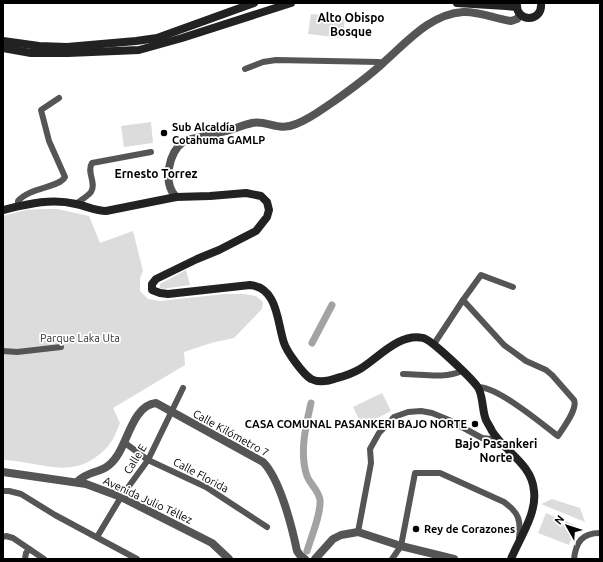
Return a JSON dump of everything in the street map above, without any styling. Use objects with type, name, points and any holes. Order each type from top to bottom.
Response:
[{"type":"main road","points":[[3,41],[40,46],[67,47],[157,38],[254,3]]},
{"type":"main road","points":[[3,48],[31,53],[139,50],[182,38],[291,3]]},
{"type":"main road","points":[[457,3],[518,8],[527,18],[535,17],[540,7],[543,9],[549,3]]},
{"type":"main road","points":[[3,210],[32,202],[44,201],[76,204],[106,211],[176,197],[246,193],[257,195],[264,199],[269,206],[269,213],[266,220],[256,231],[156,279],[151,287],[152,290],[155,292],[168,294],[250,285],[262,288],[274,306],[284,344],[305,374],[315,380],[332,380],[348,375],[392,346],[409,338],[424,338],[434,344],[478,387],[485,418],[496,437],[528,471],[533,483],[535,493],[534,504],[528,523],[511,559]]},
{"type":"street","points":[[176,197],[170,190],[169,168],[175,150],[184,141],[253,123],[279,128],[297,124],[353,89],[383,64],[403,44],[426,26],[440,18],[455,13],[465,12],[511,20],[517,19],[518,8]]},
{"type":"street","points":[[245,69],[263,62],[276,60],[377,62],[383,64]]},
{"type":"street","points":[[18,206],[18,201],[27,193],[61,182],[65,177],[49,141],[41,110],[59,98]]},
{"type":"street","points":[[76,204],[92,191],[93,187],[90,169],[92,164],[151,152]]},
{"type":"street","points":[[434,344],[481,274],[513,287]]},
{"type":"street","points":[[463,300],[504,345],[526,361],[546,370],[561,384],[576,402],[574,409],[558,436],[515,404],[485,387],[478,387]]},
{"type":"street","points":[[5,350],[17,352],[60,347]]},
{"type":"street","points":[[403,374],[453,375],[462,371]]},
{"type":"street","name":"Calle E","points":[[97,537],[121,497],[148,460],[183,388]]},
{"type":"street","name":"Calle Kilómetro 7","points":[[77,482],[82,476],[99,472],[107,468],[116,458],[125,443],[129,430],[136,419],[146,406],[156,403],[257,458],[268,467],[281,497],[297,551],[305,559]]},
{"type":"street","points":[[358,532],[371,463],[370,449],[380,433],[394,417],[406,413],[421,411],[432,413],[449,420],[482,438],[492,439],[496,437]]},
{"type":"street","name":"Calle Florida","points":[[125,443],[148,460],[206,487],[267,527]]},
{"type":"street","name":"Avenida Julio Téllez","points":[[3,472],[77,482],[121,497],[212,543],[229,559]]},
{"type":"street","points":[[392,559],[401,546],[415,473],[440,473],[504,502],[512,508],[518,516],[520,522],[519,540]]},
{"type":"street","points":[[3,491],[21,494],[55,515],[137,559]]},
{"type":"street","points":[[315,559],[334,539],[341,535],[358,532],[401,546],[454,559]]},
{"type":"street","points":[[574,559],[576,549],[581,540],[589,534],[600,533]]},
{"type":"street","points":[[3,537],[6,536],[13,538],[44,559]]},
{"type":"street","points":[[25,559],[26,553],[29,549]]},
{"type":"green space","points":[[311,14],[345,17],[343,38],[308,34]]},
{"type":"green space","points":[[151,122],[153,143],[124,147],[121,126]]},
{"type":"green space","name":"Parque Laka Uta","points":[[57,209],[89,216],[100,243],[133,231],[143,271],[140,278],[140,291],[148,299],[160,301],[224,294],[244,294],[256,296],[263,302],[262,309],[234,338],[211,343],[184,352],[185,365],[113,408],[120,423],[111,443],[100,454],[88,462],[65,468],[3,460],[3,216],[26,210]]},
{"type":"green space","points":[[186,270],[190,285],[160,288],[160,284]]},
{"type":"green space","points":[[382,393],[391,411],[362,426],[353,407]]},
{"type":"green space","points":[[552,499],[580,508],[585,522],[541,504]]},
{"type":"green space","points":[[546,513],[577,526],[569,545],[538,533]]},
{"type":"waterway","points":[[312,343],[332,305]]},
{"type":"waterway","points":[[307,551],[320,506],[318,494],[307,476],[303,449],[311,403]]},
{"type":"place","name":"Sub Alcaldía Cotahuma GAMLP","points":[[164,133]]},
{"type":"place","name":"CASA COMUNAL PASANKERI BAJO NORTE","points":[[475,424]]},
{"type":"place","name":"Rey de Corazones","points":[[416,529]]},
{"type":"district","name":"Alto Obispo Bosque","points":[[351,25]]},
{"type":"district","name":"Ernesto Torrez","points":[[156,174]]},
{"type":"district","name":"Bajo Pasankeri Norte","points":[[496,451]]}]
